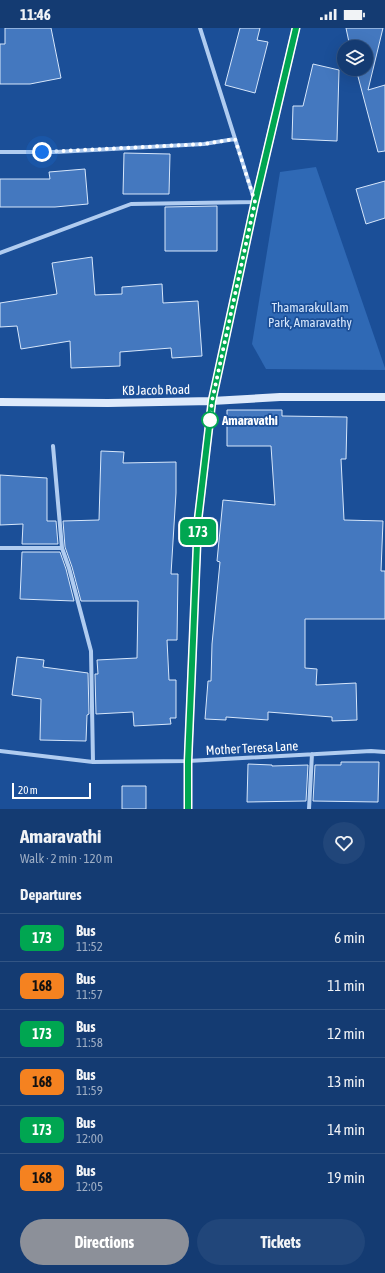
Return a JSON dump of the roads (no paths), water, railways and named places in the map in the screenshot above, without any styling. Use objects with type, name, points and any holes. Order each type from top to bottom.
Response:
[{"type":"street","points":[[200,28],[255,202]]},
{"type":"street","points":[[188,809],[188,761],[198,520],[212,401],[255,202],[296,28]]},
{"type":"street","points":[[0,152],[56,152],[204,144],[235,139]]},
{"type":"street","points":[[0,253],[131,204],[255,202]]},
{"type":"street","name":"KB Jacob Road","points":[[0,402],[108,403],[212,401],[280,397],[385,397]]},
{"type":"street","points":[[53,446],[62,548],[69,568],[91,651],[93,762]]},
{"type":"street","points":[[0,548],[62,548]]},
{"type":"street","name":"Mother Teresa Lane","points":[[0,751],[93,762],[188,761],[371,751],[385,752]]},
{"type":"street","points":[[309,809],[312,754]]},
{"type":"place","name":"Amaravathi","points":[[210,420]]},
{"type":"park label","name":"Thamarakullam Park, Amaravathy","points":[[310,314]]}]
